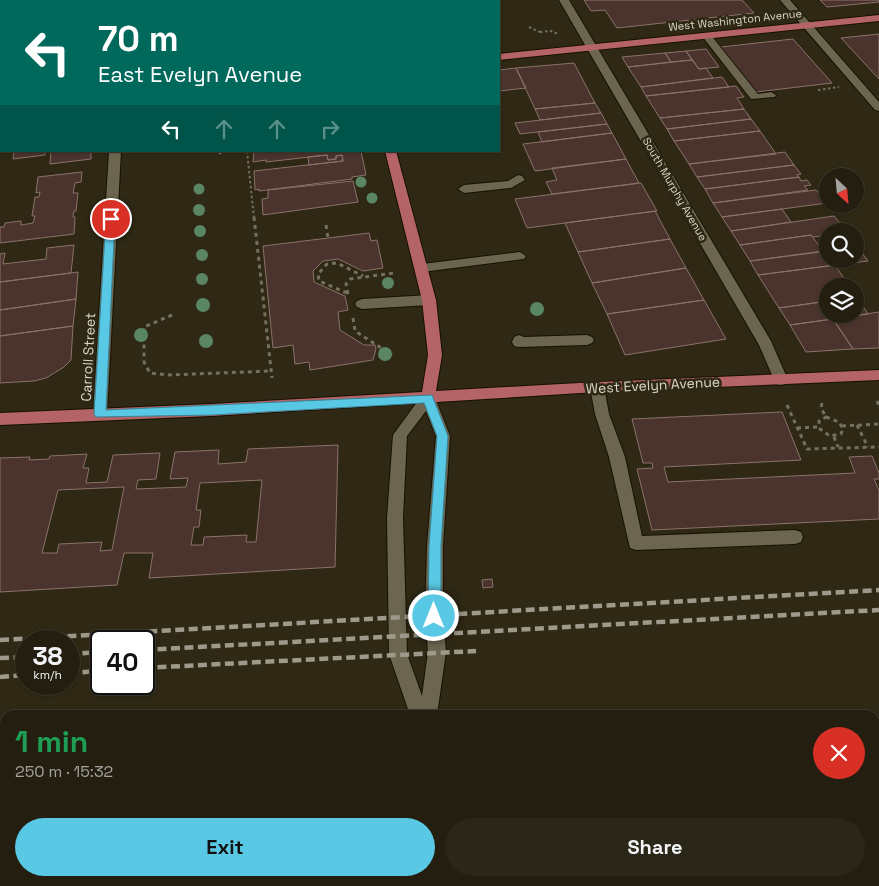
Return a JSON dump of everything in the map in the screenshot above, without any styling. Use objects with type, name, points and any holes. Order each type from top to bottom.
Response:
[{"type":"main road","name":"West Washington Avenue","points":[[500,57],[879,18]]},
{"type":"main road","points":[[390,152],[429,300],[435,355],[428,398]]},
{"type":"main road","name":"West Evelyn Avenue","points":[[0,419],[212,410],[597,387],[879,376]]},
{"type":"street","name":"South Murphy Avenue","points":[[564,0],[766,345],[781,380]]},
{"type":"street","points":[[785,0],[879,108]]},
{"type":"street","points":[[707,36],[755,97],[771,95]]},
{"type":"street","name":"Carroll Street","points":[[100,414],[115,152]]},
{"type":"street","points":[[464,189],[512,184],[519,180],[518,178]]},
{"type":"street","points":[[422,268],[520,256]]},
{"type":"street","points":[[362,304],[429,300]]},
{"type":"street","points":[[519,340],[519,342],[587,340]]},
{"type":"street","points":[[597,387],[602,414],[617,457],[636,543],[795,538]]},
{"type":"street","points":[[417,710],[398,654],[395,518],[400,434],[428,398]]},
{"type":"street","points":[[428,398],[443,436],[435,546],[434,616],[437,652],[429,710]]},
{"type":"path","points":[[529,27],[540,32],[551,31],[565,37]]},
{"type":"path","points":[[540,32],[542,38]]},
{"type":"path","points":[[818,90],[842,87]]},
{"type":"path","points":[[247,152],[272,378]]},
{"type":"path","points":[[326,224],[328,238]]},
{"type":"path","points":[[348,293],[319,281],[318,274],[327,264],[332,262],[364,277]]},
{"type":"path","points":[[172,315],[144,327],[144,362],[150,373],[168,376],[271,371]]},
{"type":"path","points":[[877,401],[879,406]]},
{"type":"path","points":[[822,403],[821,408],[826,417],[836,420],[842,426],[842,432],[834,436],[822,432],[818,427],[819,421],[826,417]]},
{"type":"path","points":[[786,405],[807,449],[879,447]]},
{"type":"path","points":[[842,426],[879,424]]},
{"type":"path","points":[[857,425],[868,447]]},
{"type":"path","points":[[798,428],[818,427]]},
{"type":"path","points":[[834,436],[838,447]]},
{"type":"building","points":[[584,0],[742,0],[754,13],[617,28],[605,10],[591,11]]},
{"type":"building","points":[[820,0],[879,0],[879,2],[827,7]]},
{"type":"building","points":[[879,34],[879,79],[841,38]]},
{"type":"building","points":[[793,39],[832,83],[756,92],[721,47]]},
{"type":"building","points":[[706,49],[719,67],[699,69],[686,51]]},
{"type":"building","points":[[686,51],[692,60],[671,62],[665,53]]},
{"type":"building","points":[[665,53],[671,62],[628,67],[622,57]]},
{"type":"building","points":[[692,60],[699,69],[706,68],[713,78],[641,87],[628,67]]},
{"type":"building","points":[[574,63],[595,103],[535,109],[516,68]]},
{"type":"building","points":[[516,68],[526,88],[500,91],[500,70]]},
{"type":"building","points":[[722,77],[729,87],[646,96],[641,87]]},
{"type":"building","points":[[736,86],[744,97],[737,98],[744,109],[660,118],[646,96]]},
{"type":"building","points":[[595,103],[601,113],[540,120],[535,109]]},
{"type":"building","points":[[744,109],[751,119],[667,129],[660,118]]},
{"type":"building","points":[[601,113],[607,124],[520,134],[515,123]]},
{"type":"building","points":[[751,119],[760,131],[674,141],[667,129]]},
{"type":"building","points":[[607,124],[612,133],[542,142],[538,132]]},
{"type":"building","points":[[760,131],[776,154],[689,164],[674,141]]},
{"type":"building","points":[[612,133],[626,159],[535,171],[523,144]]},
{"type":"building","points":[[14,152],[45,152],[45,155],[13,159]]},
{"type":"building","points":[[51,152],[91,152],[91,159],[50,164]]},
{"type":"building","points":[[254,152],[361,152],[366,175],[352,177],[352,179],[259,191],[259,189],[255,190],[254,171],[343,161],[342,155],[336,156],[336,159],[328,160],[327,155],[253,162]]},
{"type":"building","points":[[785,152],[794,165],[697,177],[689,164]]},
{"type":"building","points":[[327,155],[328,160],[336,159],[336,156],[342,155],[343,161],[309,165],[308,157]]},
{"type":"building","points":[[626,159],[639,183],[552,194],[546,182],[557,180],[552,168]]},
{"type":"building","points":[[794,165],[801,174],[797,175],[799,177],[705,189],[697,177]]},
{"type":"building","points":[[82,172],[81,182],[75,183],[73,193],[78,193],[76,211],[74,211],[73,217],[75,217],[74,234],[0,243],[0,227],[4,227],[5,223],[21,221],[21,225],[33,223],[35,216],[32,216],[35,197],[39,197],[40,192],[36,193],[38,177]]},
{"type":"building","points":[[799,177],[801,181],[807,180],[811,185],[804,186],[808,190],[713,203],[705,189]]},
{"type":"building","points":[[353,181],[358,202],[263,215],[262,199],[268,198],[268,190]]},
{"type":"building","points":[[641,183],[657,211],[527,228],[515,199]]},
{"type":"building","points":[[816,190],[819,194],[819,204],[722,217],[713,203]]},
{"type":"building","points":[[782,209],[791,222],[731,231],[722,217]]},
{"type":"building","points":[[655,211],[670,239],[578,252],[565,223]]},
{"type":"building","points":[[834,216],[840,223],[819,223],[819,236],[813,237],[811,235],[740,245],[731,231]]},
{"type":"building","points":[[369,233],[371,241],[377,240],[383,268],[363,271],[338,259],[323,261],[313,271],[314,282],[345,296],[348,310],[338,312],[340,330],[364,345],[375,345],[376,349],[373,360],[310,370],[309,362],[295,364],[293,345],[273,348],[263,246]]},
{"type":"building","points":[[811,235],[819,246],[819,252],[750,261],[740,245]]},
{"type":"building","points":[[670,239],[686,268],[592,283],[578,252]]},
{"type":"building","points":[[74,245],[71,273],[0,282],[0,254],[5,253],[3,264],[46,259],[47,248]]},
{"type":"building","points":[[819,252],[819,267],[758,275],[750,261]]},
{"type":"building","points":[[819,267],[837,268],[844,278],[819,278],[819,302],[779,308],[758,275]]},
{"type":"building","points":[[686,268],[704,300],[607,314],[592,283]]},
{"type":"building","points":[[78,272],[76,299],[0,310],[0,282]]},
{"type":"building","points":[[76,299],[73,326],[0,336],[0,310]]},
{"type":"building","points":[[704,300],[726,339],[625,355],[607,314]]},
{"type":"building","points":[[819,302],[819,321],[790,325],[779,308]]},
{"type":"building","points":[[879,312],[879,348],[853,349],[836,323],[864,323],[864,314]]},
{"type":"building","points":[[819,321],[819,323],[836,323],[853,349],[806,352],[790,325]]},
{"type":"building","points":[[73,326],[71,360],[64,367],[46,378],[34,381],[0,383],[0,336]]},
{"type":"building","points":[[782,412],[801,460],[664,467],[668,482],[855,473],[849,457],[872,456],[879,473],[879,479],[874,479],[879,490],[879,519],[652,530],[637,469],[653,468],[652,463],[643,463],[632,419]]},
{"type":"building","points":[[338,445],[335,567],[149,578],[153,553],[124,553],[117,585],[0,592],[0,458],[30,457],[29,460],[49,459],[50,456],[87,454],[83,468],[89,468],[86,483],[107,482],[113,455],[160,453],[156,479],[138,480],[136,489],[186,487],[188,478],[170,479],[175,452],[219,450],[218,464],[246,462],[248,449]],"holes":[[[262,480],[256,542],[246,542],[247,535],[204,537],[203,545],[191,545],[194,527],[199,527],[201,510],[196,510],[200,483]],[[124,487],[112,550],[100,551],[102,542],[59,544],[57,553],[42,553],[58,490]]]},
{"type":"building","points":[[492,579],[493,587],[483,588],[482,580]]},
{"type":"railway","points":[[0,640],[879,590]]},
{"type":"railway","points":[[155,649],[879,610]]},
{"type":"railway","points":[[155,667],[476,651]]},
{"type":"railway","points":[[80,653],[90,653]]},
{"type":"railway","points":[[0,658],[15,657]]},
{"type":"railway","points":[[80,672],[90,672]]},
{"type":"railway","points":[[0,677],[15,676]]},
{"type":"route","points":[[111,219],[100,414],[428,398],[443,436],[435,546],[434,616]]}]
